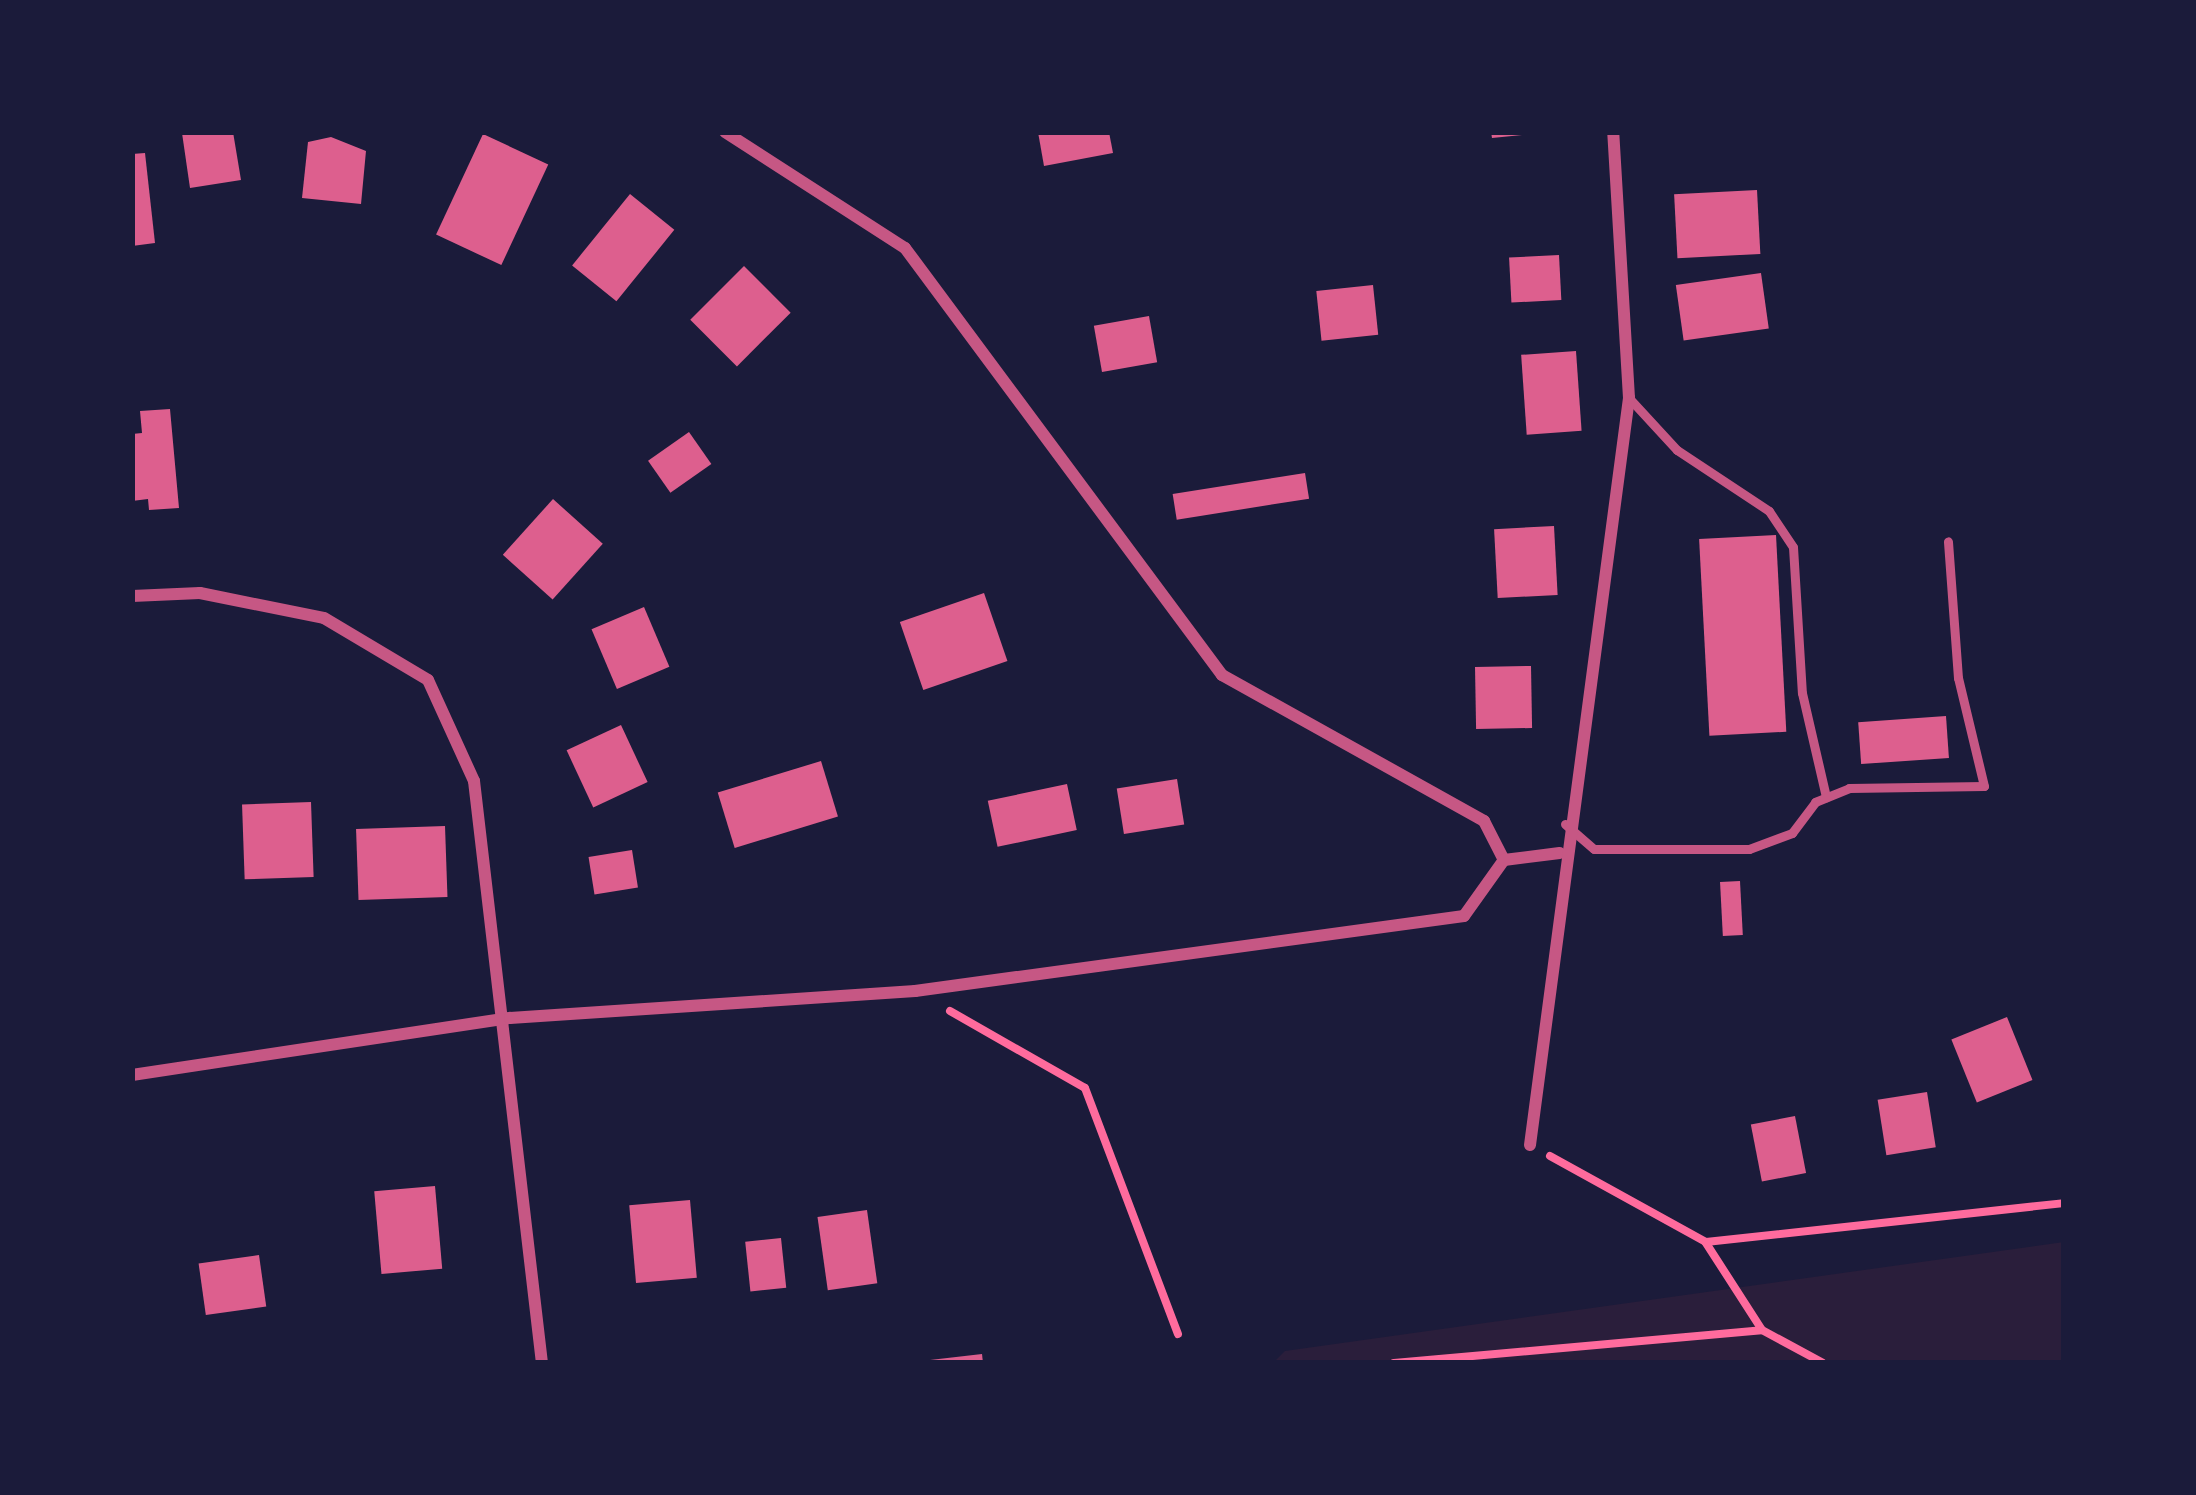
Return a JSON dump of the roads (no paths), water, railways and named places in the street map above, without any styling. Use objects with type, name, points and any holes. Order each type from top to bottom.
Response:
[{"type":"street","points":[[725,132],[904,248],[1222,675],[1484,821],[1504,860]]},
{"type":"street","points":[[1530,1144],[1560,853],[1629,398],[1612,132]]},
{"type":"street","points":[[132,596],[200,593],[324,618],[428,680],[474,781],[511,1018],[542,1363]]},
{"type":"street","points":[[132,1075],[511,1018],[915,991],[1464,916],[1504,860],[1560,853]]},
{"type":"lane","points":[[1629,398],[1677,450],[1769,511],[1793,548],[1802,693],[1826,797]]},
{"type":"lane","points":[[1564,824],[1594,849],[1749,849],[1792,833],[1826,797],[1984,786],[1958,678],[1948,541]]}]
